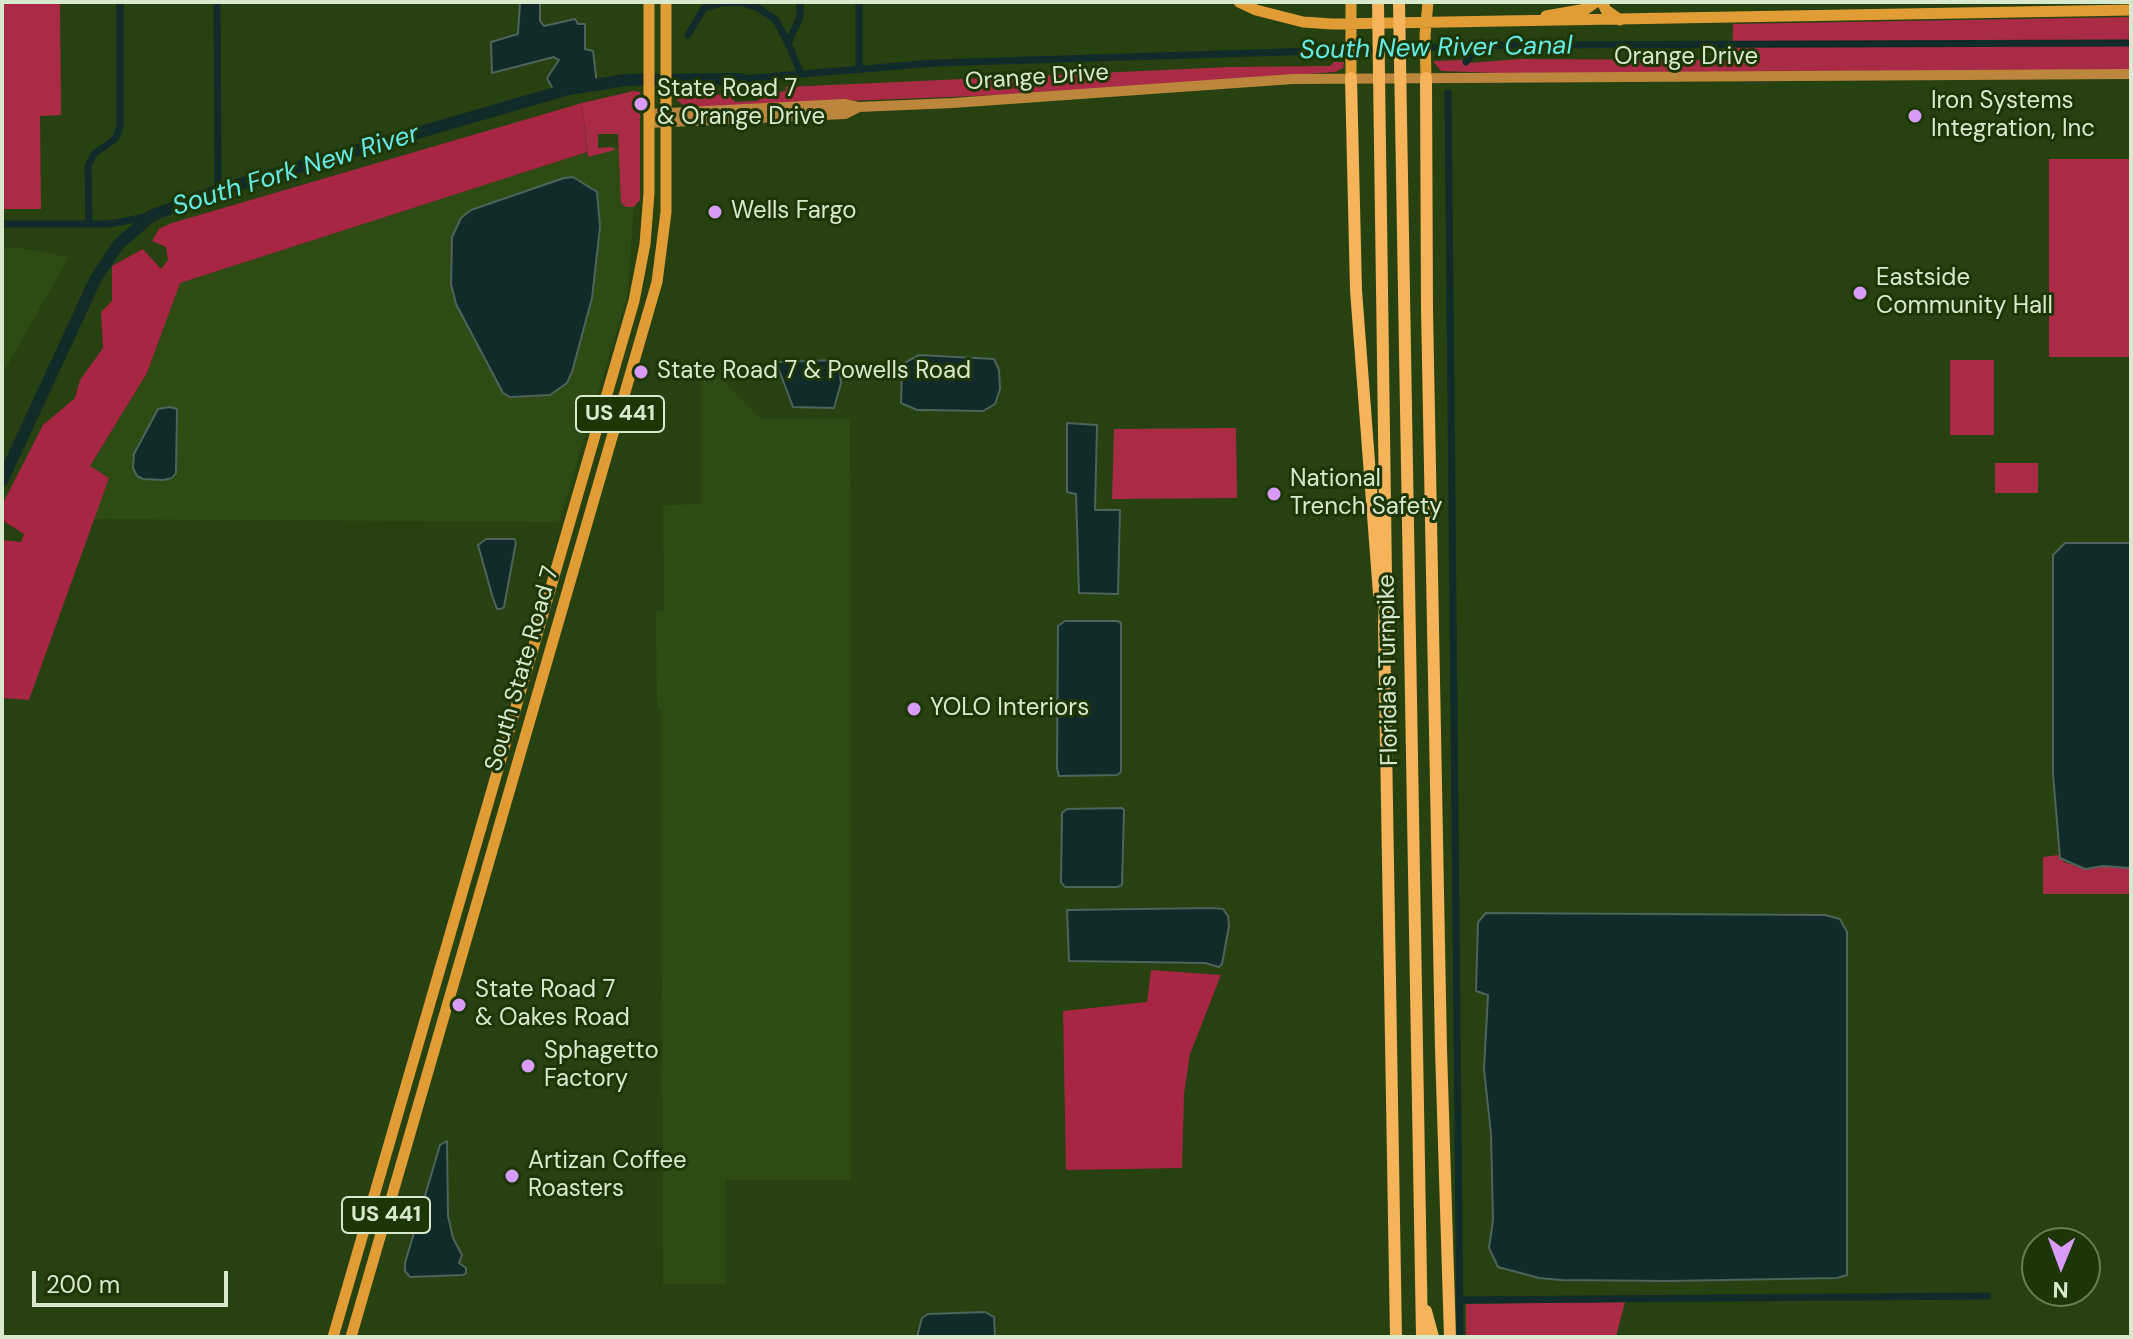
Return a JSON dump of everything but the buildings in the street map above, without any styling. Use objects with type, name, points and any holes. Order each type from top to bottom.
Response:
[{"type":"highway","name":"Florida's Turnpike","points":[[1378,2],[1396,1337]]},
{"type":"highway","name":"Florida's Turnpike","points":[[1399,2],[1422,1337]]},
{"type":"highway","points":[[1351,78],[1356,290],[1377,580],[1384,625]]},
{"type":"highway","points":[[1426,78],[1427,309],[1441,1049],[1450,1337]]},
{"type":"highway","points":[[1421,1296],[1433,1337]]},
{"type":"main road","name":"South State Road 7","points":[[332,1337],[634,301],[647,229],[649,2]]},
{"type":"main road","name":"South State Road 7","points":[[351,1337],[657,282],[664,235],[666,2]]},
{"type":"main road","points":[[1239,2],[1256,10],[1303,22],[1350,30],[1425,29],[1522,22],[2007,11],[2050,6],[2131,10]]},
{"type":"main road","points":[[1351,2],[1351,78]]},
{"type":"main road","points":[[1426,78],[1428,2]]},
{"type":"main road","points":[[1522,22],[1586,9],[1599,2],[1620,20]]},
{"type":"main road","points":[[2007,11],[2034,2]]},
{"type":"main road","points":[[634,301],[636,321],[643,333]]},
{"type":"main road","points":[[473,857],[475,876],[482,886]]},
{"type":"street","name":"Orange Drive","points":[[666,118],[771,107],[844,104],[858,107],[1049,98],[1279,80],[2131,74]]},
{"type":"street","points":[[757,119],[771,107]]},
{"type":"street","name":"Orange Drive","points":[[649,118],[757,119],[845,114],[858,107]]},
{"type":"shaded area","points":[[2,2],[60,2],[61,115],[40,116],[41,209],[2,209]]},
{"type":"shaded area","points":[[2131,17],[2131,71],[1527,74],[1441,71],[1433,61],[1732,60],[1733,24]]},
{"type":"shaded area","points":[[1334,62],[1344,62],[1343,68],[1335,72],[1026,94],[694,107],[683,105],[675,98],[676,91],[681,94],[730,95],[735,102],[757,101],[771,91],[786,91],[786,87],[1230,67],[1330,66]]},
{"type":"shaded area","points":[[640,92],[640,200],[634,207],[626,207],[621,203],[618,134],[598,134],[598,148],[612,147],[615,150],[588,157],[582,103]]},
{"type":"shaded area","points":[[582,103],[587,152],[180,283],[147,373],[90,466],[109,478],[29,700],[2,698],[2,540],[21,542],[24,534],[2,520],[2,505],[43,425],[75,398],[80,380],[103,348],[101,312],[112,301],[112,266],[143,249],[161,269],[168,260],[166,247],[152,241],[159,229],[172,223]]},
{"type":"shaded area","points":[[620,147],[622,203],[626,207],[634,207],[627,297],[559,522],[93,519],[109,478],[90,467],[147,373],[180,283],[587,152],[587,157]]},
{"type":"shaded area","points":[[2049,159],[2131,159],[2131,357],[2049,357]]},
{"type":"shaded area","points":[[2,248],[69,257],[2,375]]},
{"type":"shaded area","points":[[701,360],[762,419],[850,418],[851,1180],[725,1180],[725,1284],[663,1284],[661,710],[657,709],[656,611],[664,611],[663,505],[701,504]]},
{"type":"shaded area","points":[[1950,360],[1994,360],[1994,435],[1950,435]]},
{"type":"shaded area","points":[[1236,428],[1237,498],[1112,499],[1114,429]]},
{"type":"shaded area","points":[[1995,463],[2038,463],[2038,493],[1995,493]]},
{"type":"shaded area","points":[[2059,855],[2064,862],[2085,869],[2103,866],[2131,868],[2131,894],[2043,894],[2043,857]]},
{"type":"shaded area","points":[[1151,970],[1221,975],[1190,1054],[1184,1094],[1182,1168],[1066,1170],[1063,1011],[1147,1002]]},
{"type":"shaded area","points":[[1625,1302],[1616,1337],[1466,1337],[1466,1304]]},
{"type":"water","points":[[520,2],[540,2],[540,21],[544,26],[575,19],[578,24],[585,24],[585,49],[593,51],[597,85],[553,89],[547,78],[559,60],[554,57],[492,73],[491,42],[518,34]]},
{"type":"water","points":[[573,177],[597,192],[600,227],[592,298],[572,372],[567,383],[550,395],[510,397],[503,393],[456,304],[451,284],[452,237],[461,218],[471,210]]},
{"type":"water","points":[[919,355],[994,359],[999,370],[1000,389],[995,404],[983,411],[917,410],[901,403],[902,369],[906,362]]},
{"type":"water","points":[[838,360],[841,383],[834,408],[793,407],[776,362]]},
{"type":"water","points":[[158,409],[177,409],[176,473],[172,478],[163,480],[143,479],[137,476],[133,468],[134,454]]},
{"type":"water","points":[[1067,423],[1097,425],[1095,510],[1120,510],[1118,594],[1079,593],[1076,494],[1067,492]]},
{"type":"water","points":[[486,539],[514,539],[516,542],[504,607],[501,609],[497,609],[478,545]]},
{"type":"water","points":[[2065,543],[2131,543],[2131,868],[2103,866],[2085,869],[2060,858],[2053,774],[2053,555]]},
{"type":"water","points":[[1065,621],[1121,623],[1121,772],[1117,775],[1059,776],[1058,626]]},
{"type":"water","points":[[1122,808],[1122,885],[1065,887],[1061,882],[1062,813],[1067,809]]},
{"type":"water","points":[[1223,909],[1229,926],[1219,967],[1205,963],[1069,961],[1067,910]]},
{"type":"water","points":[[1486,913],[1825,915],[1840,919],[1847,932],[1847,1275],[1837,1278],[1669,1281],[1562,1280],[1539,1278],[1498,1267],[1489,1248],[1493,1220],[1491,1134],[1484,1069],[1488,995],[1476,991],[1478,922]]},
{"type":"water","points":[[447,1141],[448,1216],[453,1238],[462,1255],[459,1263],[466,1268],[466,1273],[410,1277],[405,1271],[405,1263],[440,1145]]},
{"type":"water","points":[[985,1312],[994,1317],[995,1337],[917,1337],[922,1318],[928,1314]]},
{"type":"waterway","points":[[89,224],[88,166],[94,154],[115,139],[120,127],[120,2]]},
{"type":"waterway","points":[[217,2],[218,191]]},
{"type":"waterway","points":[[688,35],[704,8],[741,2],[775,19],[788,43]]},
{"type":"waterway","points":[[800,2],[800,17],[788,43],[801,74]]},
{"type":"waterway","points":[[859,2],[859,70]]},
{"type":"waterway","name":"South New River Canal","points":[[742,79],[935,63],[1508,45],[2131,43]]},
{"type":"waterway","points":[[1466,62],[1478,46]]},
{"type":"waterway","name":"South Fork New River","points":[[2,481],[96,278],[118,245],[151,216],[213,192],[569,89],[626,80],[742,79]]},
{"type":"waterway","points":[[1448,93],[1460,1337]]},
{"type":"waterway","points":[[2,224],[109,224],[151,216]]},
{"type":"waterway","points":[[1460,1300],[1988,1296]]},
{"type":"place","name":"State Road 7 & Orange Drive","points":[[641,104]]},
{"type":"place","name":"Iron Systems Integration, Inc","points":[[1915,116]]},
{"type":"place","name":"Wells Fargo","points":[[715,212]]},
{"type":"place","name":"Eastside Community Hall","points":[[1860,293]]},
{"type":"place","name":"State Road 7 & Powells Road","points":[[641,372]]},
{"type":"place","name":"National Trench Safety","points":[[1274,494]]},
{"type":"place","name":"YOLO Interiors","points":[[914,709]]},
{"type":"place","name":"State Road 7 & Oakes Road","points":[[459,1005]]},
{"type":"place","name":"Sphagetto Factory","points":[[528,1066]]},
{"type":"place","name":"Artizan Coffee Roasters","points":[[512,1176]]}]
